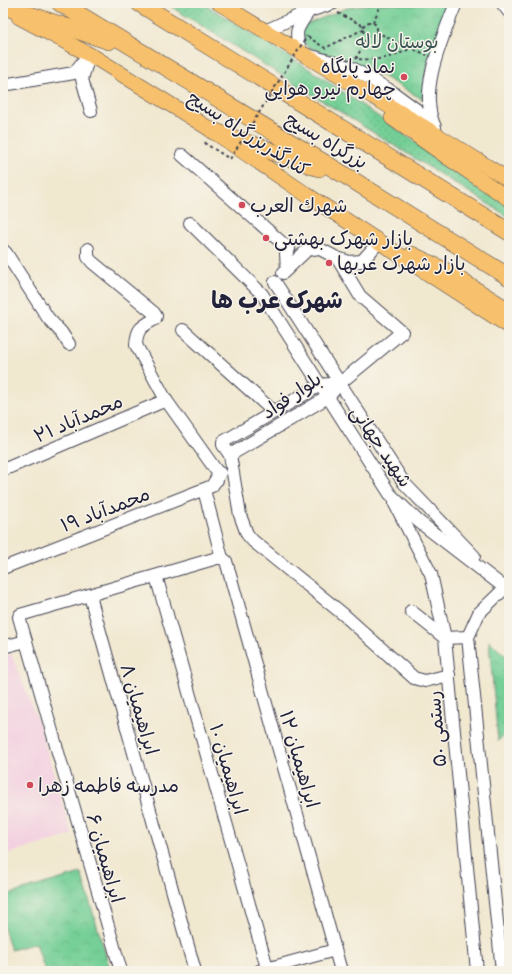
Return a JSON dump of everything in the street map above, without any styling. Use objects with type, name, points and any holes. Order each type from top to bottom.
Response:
[{"type":"highway","name":"بزرگراه بسیج","points":[[60,3],[351,179],[509,277]]},
{"type":"highway","name":"بزرگراه بسیج","points":[[139,3],[509,232]]},
{"type":"highway","points":[[3,7],[139,51]]},
{"type":"highway","points":[[210,138],[351,179]]},
{"type":"main road","points":[[219,3],[440,136],[509,180]]},
{"type":"main road","name":"کنارگذربزرگراه بسیج","points":[[3,7],[89,54],[210,138],[307,195],[509,326]]},
{"type":"main road","points":[[301,53],[440,153],[509,199]]},
{"type":"main road","points":[[380,242],[414,254],[445,270],[509,310]]},
{"type":"street","points":[[440,136],[431,120],[428,89],[435,59],[456,3]]},
{"type":"street","points":[[502,3],[509,12]]},
{"type":"street","points":[[264,31],[309,12],[335,7]]},
{"type":"street","points":[[309,12],[298,28],[296,38],[301,53],[354,64],[417,110],[440,136]]},
{"type":"street","points":[[3,85],[74,73],[89,54]]},
{"type":"street","points":[[89,54],[82,79],[91,111]]},
{"type":"street","points":[[182,155],[289,249],[286,254],[287,269]]},
{"type":"street","name":"شهید جهانی","points":[[190,223],[262,294],[390,494],[418,522],[508,589]]},
{"type":"street","points":[[262,294],[307,250],[318,248],[337,258],[349,262],[362,261],[380,242]]},
{"type":"street","points":[[88,249],[88,257],[92,262],[156,316],[140,328],[136,339],[136,345],[166,400],[218,473],[217,480]]},
{"type":"street","points":[[3,250],[48,318],[62,332],[69,344]]},
{"type":"street","points":[[337,258],[360,296],[402,332],[340,383]]},
{"type":"street","name":"شهید جهانی","points":[[275,282],[404,483],[508,589]]},
{"type":"street","points":[[183,330],[274,412]]},
{"type":"street","name":"بلوار فواد","points":[[340,383],[328,397],[230,455],[222,443],[320,385],[340,383]]},
{"type":"street","name":"محمدآباد ۲۱","points":[[3,470],[166,400]]},
{"type":"street","points":[[217,480],[230,455]]},
{"type":"street","points":[[230,455],[240,515],[247,534],[253,541],[343,614],[414,678],[425,682],[449,675]]},
{"type":"street","name":"محمدآباد ۱۹","points":[[3,568],[204,490],[212,486],[217,480]]},
{"type":"street","name":"ابراهیمیان ۱۲","points":[[204,490],[222,558],[226,561],[341,971]]},
{"type":"street","name":"رستمی ۵۰","points":[[390,494],[431,574],[445,638],[477,971]]},
{"type":"street","points":[[90,596],[217,558],[222,558]]},
{"type":"street","name":"ابراهیمیان ۱۰","points":[[156,576],[265,970]]},
{"type":"street","points":[[502,971],[468,637],[478,613],[508,589]]},
{"type":"street","name":"ابراهیمیان ۶","points":[[90,596],[20,615],[19,617],[121,971]]},
{"type":"street","name":"ابراهیمیان ۸","points":[[90,596],[195,971]]},
{"type":"street","points":[[411,611],[445,638],[468,637]]},
{"type":"street","points":[[3,647],[26,641]]},
{"type":"street","points":[[265,970],[335,950]]},
{"type":"path","points":[[373,22],[382,3]]},
{"type":"path","points":[[335,7],[364,26]]},
{"type":"path","points":[[364,26],[366,23],[373,22]]},
{"type":"path","points":[[373,22],[376,26],[376,32]]},
{"type":"path","points":[[364,26],[364,30],[368,35]]},
{"type":"path","points":[[210,138],[230,159],[307,36],[325,48],[364,30]]},
{"type":"path","points":[[354,64],[368,35],[376,32]]},
{"type":"path","points":[[376,32],[435,59]]},
{"type":"path","points":[[354,64],[366,60],[384,58],[411,48]]},
{"type":"shaded area","name":"مدرسه فاطمه زهرا","points":[[11,654],[38,721],[72,835],[3,855],[3,657]]},
{"type":"green space","points":[[165,3],[203,3],[317,74],[473,182],[509,205],[509,217]]},
{"type":"green space","name":"بوستان لاله","points":[[375,3],[414,5],[421,3],[450,3],[429,62],[422,99],[379,74],[306,46],[301,36],[305,25],[347,8]]},
{"type":"green space","points":[[489,641],[509,659],[509,729],[498,741]]},
{"type":"green space","points":[[81,873],[110,969],[104,971],[45,971],[36,943],[11,950],[3,925],[3,896]]},
{"type":"place","name":"نماد پایگاه چهارم نیرو هوایی","points":[[404,77]]},
{"type":"place","name":"شهرك العرب","points":[[242,205]]},
{"type":"place","name":"بازار شهرک بهشتی","points":[[266,238]]},
{"type":"place","name":"بازار شهرک عربها","points":[[329,263]]},
{"type":"place","name":"مدرسه فاطمه زهرا","points":[[30,785]]},
{"type":"district","name":"شهرک عرب ها","points":[[277,300]]}]
